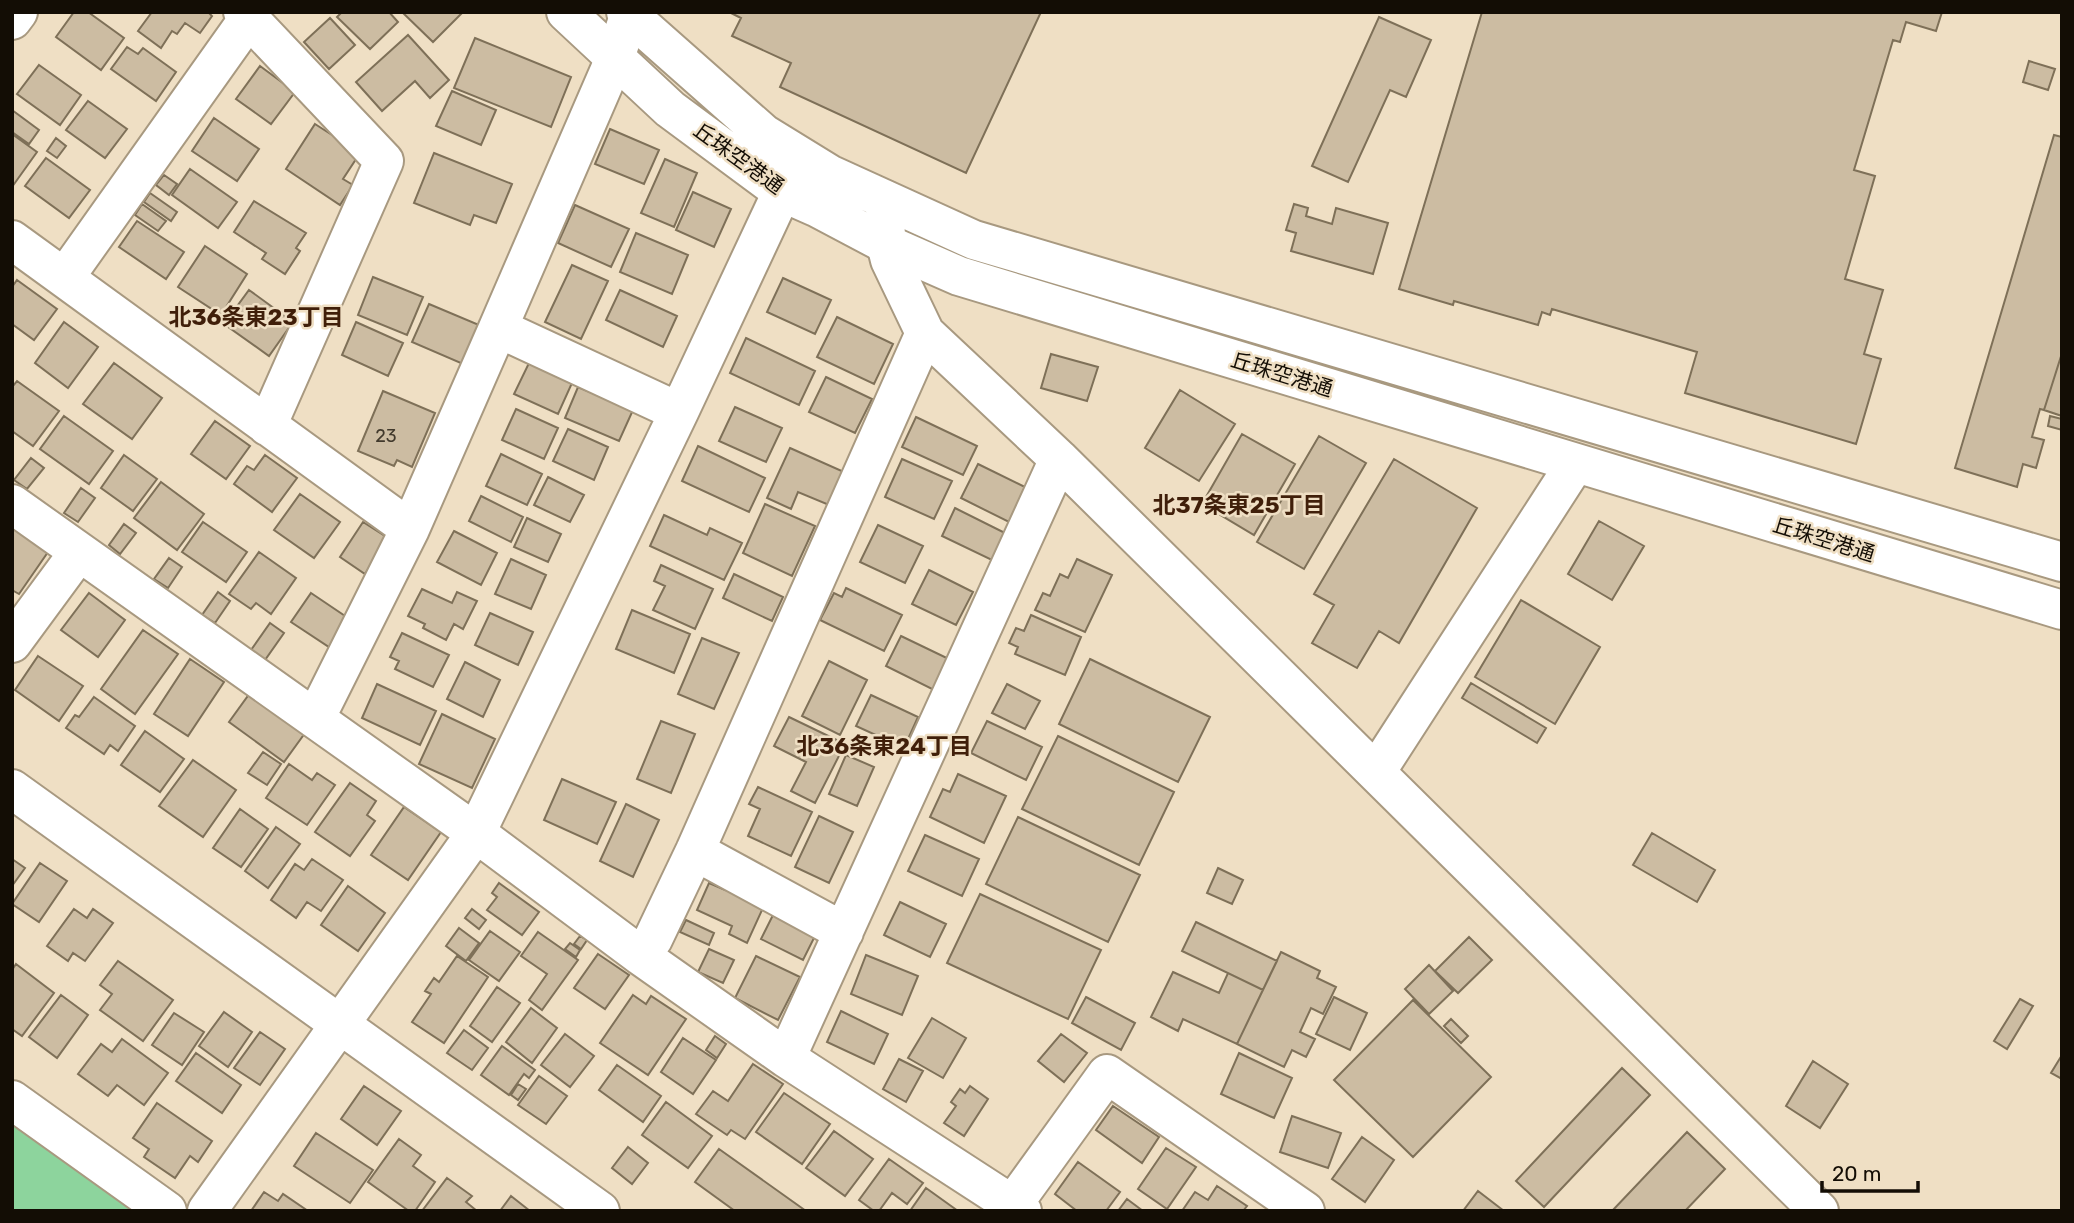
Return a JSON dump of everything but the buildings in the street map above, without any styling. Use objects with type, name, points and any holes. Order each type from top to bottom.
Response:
[{"type":"street","points":[[12,20],[18,12]]},
{"type":"street","name":"丘珠空港通","points":[[566,12],[670,109],[782,192],[886,244],[959,276],[2062,610]]},
{"type":"street","points":[[315,719],[410,529],[615,58],[627,14]]},
{"type":"street","name":"丘珠空港通","points":[[627,14],[764,134],[829,174],[974,240],[2062,562]]},
{"type":"street","points":[[65,278],[246,15],[384,161],[267,426]]},
{"type":"street","points":[[207,1211],[476,834],[782,192],[789,149]]},
{"type":"street","points":[[885,200],[886,244],[890,260],[925,333],[1059,459],[1815,1209]]},
{"type":"street","points":[[12,240],[410,529]]},
{"type":"street","points":[[498,328],[679,412]]},
{"type":"street","points":[[641,956],[653,939],[695,851],[925,333]]},
{"type":"street","points":[[786,1058],[1059,459]]},
{"type":"street","points":[[1376,772],[1575,464]]},
{"type":"street","points":[[12,504],[476,834],[641,956],[786,1058],[1014,1209],[1107,1074],[1305,1211]]},
{"type":"street","points":[[12,643],[79,552]]},
{"type":"street","points":[[12,789],[600,1211]]},
{"type":"street","points":[[695,851],[844,932]]},
{"type":"street","points":[[12,1100],[167,1211]]},
{"type":"green space","points":[[12,1125],[132,1211],[12,1211]]},
{"type":"district","name":"北36条東23丁目","points":[[256,317]]},
{"type":"district","name":"北37条東25丁目","points":[[1239,505]]},
{"type":"district","name":"北36条東24丁目","points":[[884,746]]}]
